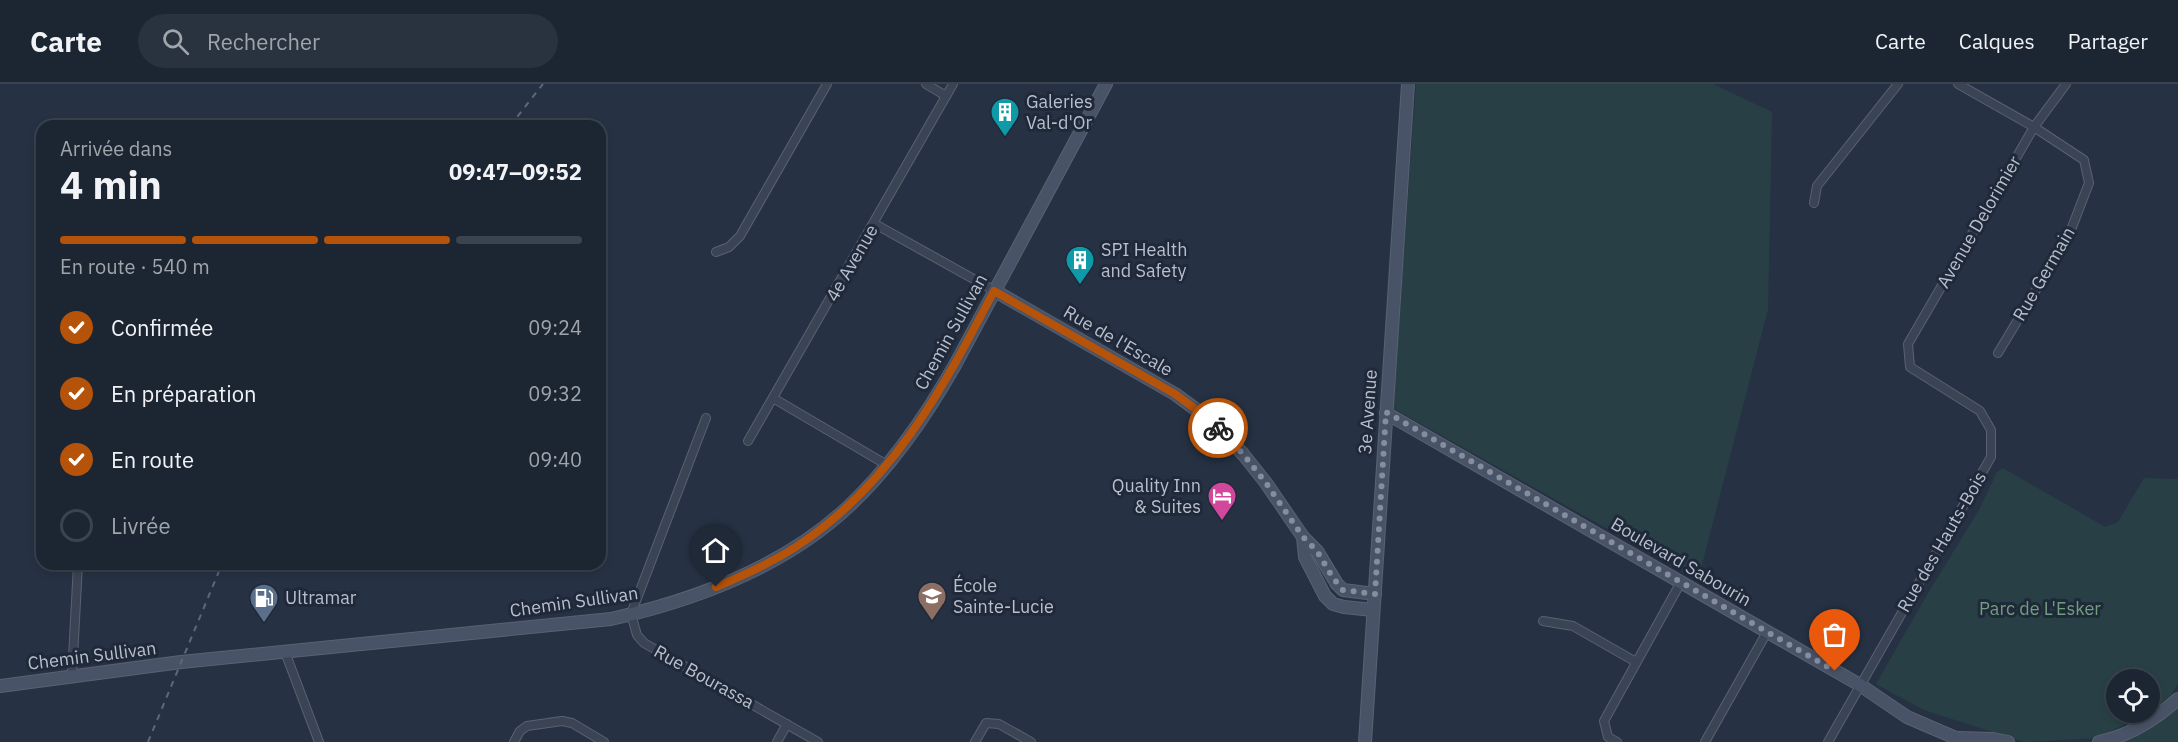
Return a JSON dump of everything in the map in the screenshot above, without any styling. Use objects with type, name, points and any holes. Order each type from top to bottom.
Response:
[{"type":"main road","name":"Chemin Sullivan","points":[[0,686],[181,662],[611,619],[667,605],[716,587],[793,549],[848,508],[887,465],[931,405],[1106,84]]},
{"type":"main road","name":"3e Avenue","points":[[1365,742],[1408,84]]},
{"type":"main road","name":"Rue de l'Escale","points":[[994,291],[1175,394],[1209,419],[1243,454],[1266,483],[1343,590],[1375,594]]},
{"type":"main road","name":"Boulevard Sabourin","points":[[1386,412],[1860,685],[1908,717],[1960,741],[1993,739],[2008,742]]},
{"type":"main road","name":"Rue de l'Escale","points":[[1303,537],[1305,557],[1325,596],[1334,604],[1344,607],[1373,610]]},
{"type":"main road","points":[[2099,742],[2111,740],[2158,717],[2178,699]]},
{"type":"street","points":[[716,252],[729,247],[740,236],[828,84]]},
{"type":"street","points":[[926,84],[946,96]]},
{"type":"street","name":"4e Avenue","points":[[748,441],[953,84]]},
{"type":"street","points":[[1814,203],[1817,186],[1898,84]]},
{"type":"street","name":"Rue Germain","points":[[1958,84],[2034,127],[2084,160],[2089,183],[2069,236],[1998,353]]},
{"type":"street","name":"Avenue Delorimier","points":[[1910,367],[1908,344],[2034,127],[2066,84]]},
{"type":"street","name":"Rue de l'Escale","points":[[874,224],[994,291]]},
{"type":"street","name":"Rue des Hauts-Bois","points":[[1828,742],[1991,457],[1991,430],[1980,411],[1910,367]]},
{"type":"street","points":[[773,398],[887,465]]},
{"type":"street","points":[[631,614],[706,418]]},
{"type":"street","points":[[72,676],[78,570]]},
{"type":"street","points":[[1617,742],[1608,737],[1604,721],[1681,582]]},
{"type":"street","name":"Rue Bourassa","points":[[631,614],[637,636],[644,643],[818,742]]},
{"type":"street","points":[[1543,621],[1577,628],[1636,662]]},
{"type":"street","points":[[1705,742],[1767,632]]},
{"type":"street","points":[[285,652],[319,742]]},
{"type":"street","points":[[514,742],[520,730],[527,726],[562,721],[572,723],[604,742]]},
{"type":"street","points":[[975,742],[986,723],[999,724],[1031,742]]},
{"type":"street","points":[[777,742],[787,724]]},
{"type":"green space","points":[[1416,84],[1713,84],[1772,112],[1768,309],[1698,580],[1393,408]]},
{"type":"green space","name":"Parc de L'Esker","points":[[2003,468],[2105,527],[2118,522],[2144,478],[2178,479],[2178,683],[2160,705],[2160,669],[2106,669],[2106,723],[2127,723],[2098,738],[2024,742],[1924,710],[1876,684],[1979,510],[1997,472]]},
{"type":"green space","points":[[2178,706],[2178,742],[2107,742],[2144,723],[2160,723],[2160,715]]},
{"type":"railway","points":[[515,120],[543,84]]},
{"type":"railway","points":[[148,742],[220,570]]},
{"type":"way so far","points":[[1218,428],[1266,483],[1303,537],[1317,551],[1336,584],[1343,590],[1375,594],[1386,412],[1835,671]]},
{"type":"place","name":"Galeries Val-d'Or","points":[[1005,138]]},
{"type":"place","name":"SPI Health and Safety","points":[[1080,286]]},
{"type":"place","name":"Quality Inn & Suites","points":[[1222,522]]},
{"type":"place","name":"École Sainte-Lucie","points":[[932,622]]},
{"type":"place","name":"Ultramar","points":[[264,624]]},
{"type":"route","points":[[716,587],[793,549],[848,508],[887,465],[931,405],[994,291],[1175,394],[1218,428]]}]
